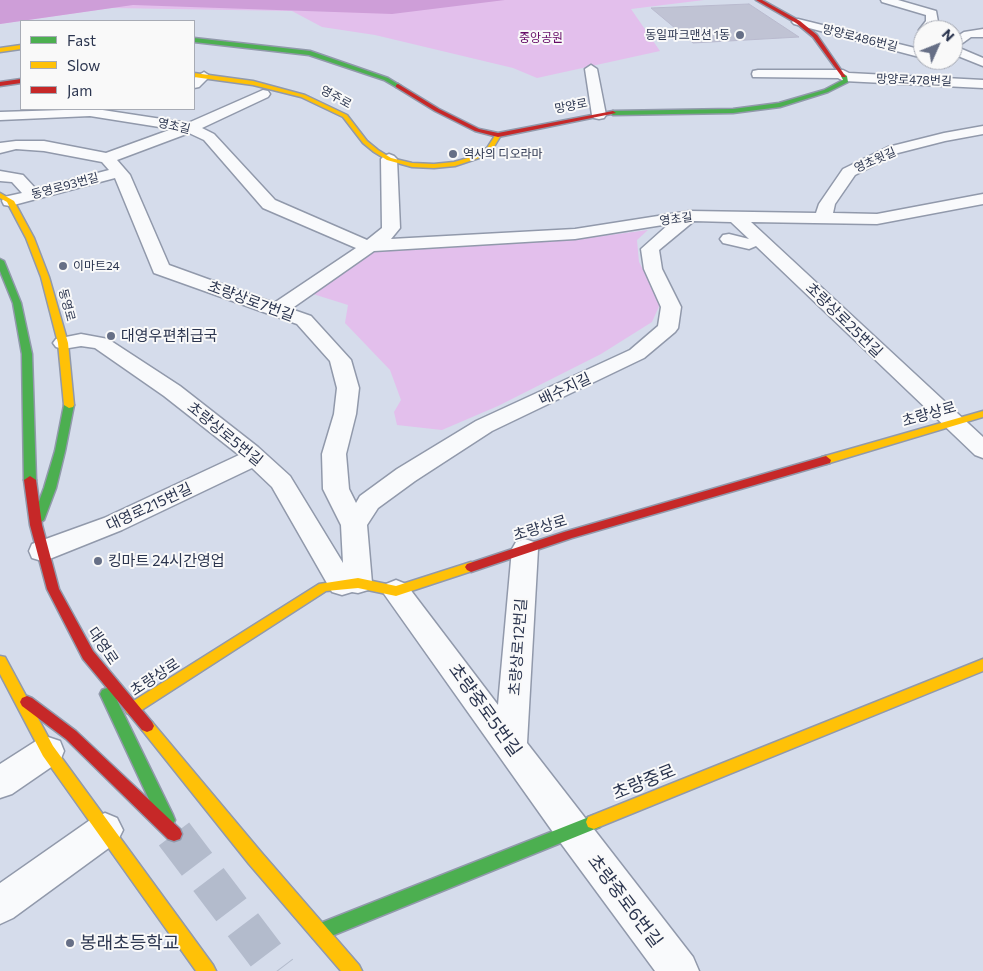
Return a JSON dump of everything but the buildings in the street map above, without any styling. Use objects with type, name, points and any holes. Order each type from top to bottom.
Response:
[{"type":"main road","points":[[758,0],[798,22],[815,36],[843,76]]},
{"type":"main road","name":"망양로","points":[[195,40],[310,53],[339,62],[386,79],[437,110],[477,130],[498,135],[599,115],[733,111],[780,105],[826,91],[846,81],[843,76]]},
{"type":"main road","points":[[0,50],[20,47]]},
{"type":"main road","name":"영주로","points":[[197,79],[253,83],[303,96],[345,116],[365,142],[390,159],[420,165],[455,164],[477,157],[490,149],[498,135]]},
{"type":"main road","points":[[0,84],[20,81]]},
{"type":"main road","name":"동영로","points":[[5,198],[30,238],[45,277],[63,344],[69,405],[50,488],[36,525]]},
{"type":"main road","name":"대영로","points":[[0,261],[17,303],[26,354],[29,448],[36,525],[53,589],[88,655],[353,971]]},
{"type":"main road","name":"초량상로","points":[[132,709],[323,587],[350,584],[396,591],[525,548],[983,414]]},
{"type":"main road","name":"동영로","points":[[29,448],[36,456],[44,455],[63,434]]},
{"type":"main road","points":[[7,696],[20,696],[71,735],[174,834],[88,655]]},
{"type":"main road","points":[[0,660],[48,751],[208,971]]},
{"type":"main road","name":"초량중로","points":[[319,932],[983,665]]},
{"type":"street","points":[[886,0],[932,14],[932,20]]},
{"type":"street","name":"망양로486번길","points":[[798,22],[913,52]]},
{"type":"street","points":[[820,42],[826,37],[838,33]]},
{"type":"street","points":[[963,39],[968,34],[983,33]]},
{"type":"street","points":[[963,43],[983,37]]},
{"type":"street","points":[[963,49],[983,62]]},
{"type":"street","points":[[963,59],[983,62]]},
{"type":"street","points":[[591,69],[599,115]]},
{"type":"street","name":"망양로478번길","points":[[758,74],[843,76],[983,84]]},
{"type":"street","name":"동영로93번길","points":[[5,198],[33,195],[114,165],[263,94]]},
{"type":"street","points":[[44,146],[91,110]]},
{"type":"street","name":"영초길","points":[[0,116],[91,110],[190,128],[209,137],[268,204],[353,242],[369,246],[575,234],[690,216],[877,219],[983,199]]},
{"type":"street","points":[[148,120],[162,110]]},
{"type":"street","name":"영초윗길","points":[[823,218],[827,204],[849,172],[893,150],[944,137],[983,130]]},
{"type":"street","points":[[0,148],[16,145],[44,146],[114,165]]},
{"type":"street","points":[[276,310],[386,236],[390,228],[390,159]]},
{"type":"street","name":"초량상로7번길","points":[[114,165],[161,269],[304,320],[340,360],[348,388],[345,414],[334,454],[336,489],[354,525],[350,584]]},
{"type":"street","points":[[0,176],[17,178],[33,195]]},
{"type":"street","name":"배수지길","points":[[354,525],[369,502],[406,475],[484,426],[637,354],[668,328],[671,307],[653,269],[650,249],[690,216]]},
{"type":"street","name":"초량상로25번길","points":[[736,218],[952,423],[983,450]]},
{"type":"street","points":[[729,239],[748,244]]},
{"type":"street","name":"초량상로5번길","points":[[63,344],[81,340],[101,342],[172,392],[255,457],[281,482],[350,584]]},
{"type":"street","name":"대영로215번길","points":[[42,551],[113,524],[255,457]]},
{"type":"street","name":"초량상로12번길","points":[[511,745],[525,548]]},
{"type":"street","name":"초량중로5번길","points":[[396,591],[572,830]]},
{"type":"street","points":[[0,783],[48,751]]},
{"type":"street","points":[[0,905],[106,830]]},
{"type":"street","name":"초량중로6번길","points":[[572,830],[679,971]]},
{"type":"green space","name":"중앙공원","points":[[0,0],[704,0],[631,9],[660,51],[537,78],[513,68],[375,35],[322,27],[292,11],[112,8],[0,24]]},
{"type":"green space","points":[[648,230],[637,240],[639,262],[661,302],[652,322],[601,354],[498,406],[442,430],[397,425],[394,412],[401,400],[390,370],[345,323],[348,305],[313,294],[367,249],[444,247],[587,238]]},
{"type":"shaded area","points":[[0,0],[505,0],[392,14],[133,5],[0,24]]},
{"type":"tunnel","points":[[174,834],[278,971]]},
{"type":"traffic: fast","points":[[195,40],[310,53],[386,79],[398,86]]},
{"type":"traffic: fast","points":[[613,113],[733,111],[780,105],[826,91],[846,81],[844,76]]},
{"type":"traffic: fast","points":[[0,261],[17,303],[27,354],[30,480]]},
{"type":"traffic: fast","points":[[38,520],[50,488],[60,451],[69,405]]},
{"type":"traffic: fast","points":[[107,694],[167,820]]},
{"type":"traffic: fast","points":[[319,932],[594,822]]},
{"type":"traffic: slow","points":[[0,50],[20,47]]},
{"type":"traffic: slow","points":[[195,75],[253,83],[303,96],[345,116],[365,142],[376,151],[389,159],[412,165],[434,166],[455,164],[477,157],[490,149],[498,135]]},
{"type":"traffic: slow","points":[[0,195],[10,201],[30,238],[45,277],[63,343],[69,405]]},
{"type":"traffic: slow","points":[[826,460],[983,414]]},
{"type":"traffic: slow","points":[[132,709],[323,587],[358,583],[396,591],[471,567]]},
{"type":"traffic: slow","points":[[0,661],[48,751],[207,971]]},
{"type":"traffic: slow","points":[[594,822],[983,665]]},
{"type":"traffic: slow","points":[[147,726],[255,858],[353,971]]},
{"type":"traffic: jam","points":[[758,0],[798,22],[815,36],[844,76]]},
{"type":"traffic: jam","points":[[0,84],[20,81]]},
{"type":"traffic: jam","points":[[398,86],[437,110],[477,130],[498,135],[613,113]]},
{"type":"traffic: jam","points":[[471,567],[568,535],[826,460]]},
{"type":"traffic: jam","points":[[30,480],[36,525],[53,589],[88,655],[147,726]]},
{"type":"traffic: jam","points":[[27,702],[71,735],[174,834]]},
{"type":"place","name":"동일파크맨션 1동","points":[[740,35]]},
{"type":"place","name":"역사의 디오라마","points":[[453,154]]},
{"type":"place","name":"이마트24","points":[[63,266]]},
{"type":"place","name":"대영우편취급국","points":[[111,336]]},
{"type":"place","name":"킹마트 24시간영업","points":[[98,561]]},
{"type":"place","name":"봉래초등학교","points":[[70,943]]}]
